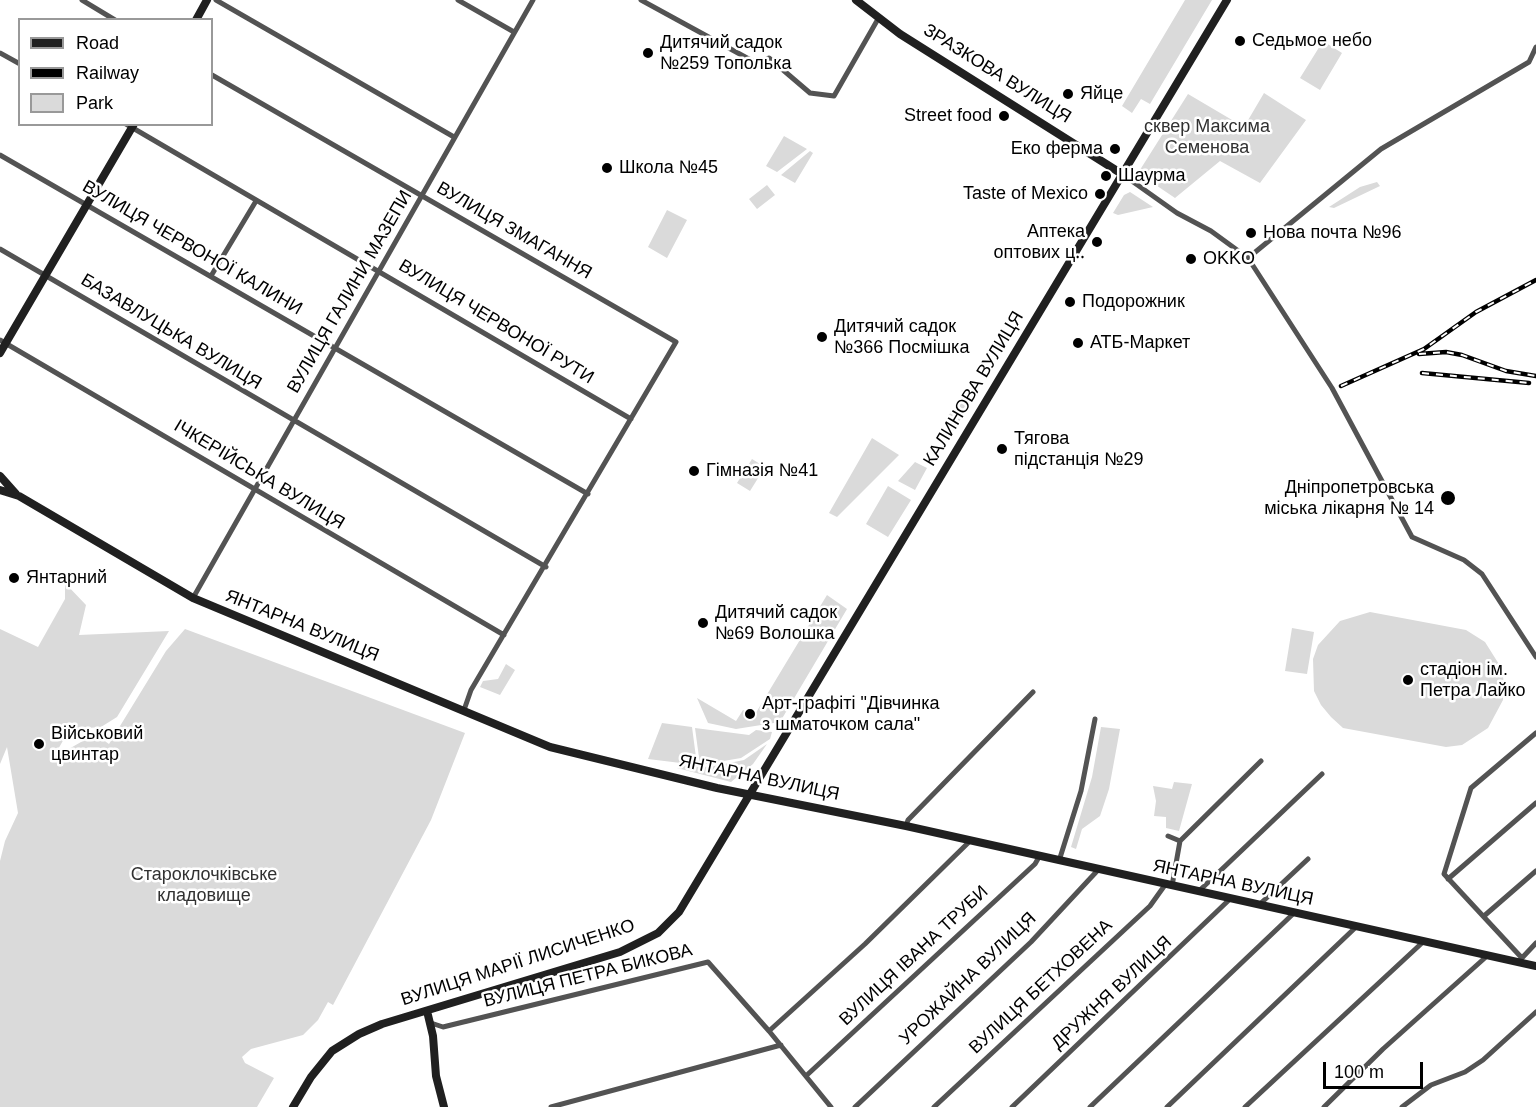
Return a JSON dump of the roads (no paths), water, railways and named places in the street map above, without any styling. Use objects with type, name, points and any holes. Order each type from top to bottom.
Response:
[{"type":"main road","points":[[197,18],[207,0]]},
{"type":"main road","name":"ЗРАЗКОВА ВУЛИЦЯ","points":[[856,0],[878,19],[1122,174]]},
{"type":"main road","name":"КАЛИНОВА ВУЛИЦЯ","points":[[751,795],[1227,0]]},
{"type":"main road","points":[[0,353],[3,342],[46,276],[131,126]]},
{"type":"main road","name":"ЯНТАРНА ВУЛИЦЯ","points":[[0,476],[19,496]]},
{"type":"main road","name":"ЯНТАРНА ВУЛИЦЯ","points":[[0,490],[19,496],[193,598],[550,747],[751,795],[906,826],[1487,956],[1520,960],[1536,966]]},
{"type":"main road","name":"ВУЛИЦЯ МАРІЇ ЛИСИЧЕНКО","points":[[293,1107],[321,1064],[345,1042],[382,1024],[620,952],[658,933],[688,898],[751,795]]},
{"type":"main road","points":[[427,1011],[431,1023],[436,1076],[444,1107]]},
{"type":"street","points":[[81,0],[112,18]]},
{"type":"street","points":[[216,0],[454,137]]},
{"type":"street","points":[[458,0],[514,32]]},
{"type":"street","name":"ВУЛИЦЯ ГАЛИНИ МАЗЕПИ","points":[[193,598],[533,0]]},
{"type":"street","points":[[641,0],[758,64],[769,58],[810,93],[834,96],[878,19]]},
{"type":"street","points":[[1248,258],[1381,149],[1529,62],[1536,47]]},
{"type":"street","points":[[0,53],[18,63]]},
{"type":"street","name":"ВУЛИЦЯ ЗМАГАННЯ","points":[[213,76],[676,342],[632,419]]},
{"type":"street","name":"ВУЛИЦЯ ЧЕРВОНОЇ РУТИ","points":[[131,126],[632,419]]},
{"type":"street","name":"ВУЛИЦЯ ЧЕРВОНОЇ КАЛИНИ","points":[[0,155],[588,494]]},
{"type":"street","points":[[1122,174],[1177,213],[1211,231],[1248,258],[1332,388],[1412,537],[1464,560],[1482,574],[1536,657]]},
{"type":"street","points":[[211,276],[256,201]]},
{"type":"street","name":"БАЗАВЛУЦЬКА ВУЛИЦЯ","points":[[0,249],[546,567]]},
{"type":"street","name":"ІЧКЕРІЙСЬКА ВУЛИЦЯ","points":[[3,342],[504,635]]},
{"type":"street","points":[[464,710],[469,693],[632,419]]},
{"type":"street","points":[[906,826],[908,820],[1033,692]]},
{"type":"street","points":[[1059,861],[1081,791],[1095,719]]},
{"type":"street","points":[[1446,876],[1471,788],[1536,733]]},
{"type":"street","points":[[1168,885],[1180,841],[1262,761]]},
{"type":"street","points":[[1198,892],[1322,774]]},
{"type":"street","points":[[1446,876],[1536,803]]},
{"type":"street","points":[[1168,836],[1180,841]]},
{"type":"street","points":[[769,1031],[865,944],[970,841]]},
{"type":"street","name":"ВУЛИЦЯ ІВАНА ТРУБИ","points":[[807,1075],[1035,864],[1039,857]]},
{"type":"street","points":[[1259,905],[1308,859]]},
{"type":"street","name":"УРОЖАЙНА ВУЛИЦЯ","points":[[855,1107],[1031,942],[1098,870]]},
{"type":"street","points":[[1484,916],[1536,871]]},
{"type":"street","points":[[1446,876],[1484,916],[1520,960],[1536,944]]},
{"type":"street","name":"ВУЛИЦЯ БЕТХОВЕНА","points":[[934,1107],[1150,906],[1168,885]]},
{"type":"street","name":"ДРУЖНЯ ВУЛИЦЯ","points":[[1012,1107],[1230,899]]},
{"type":"street","points":[[1090,1107],[1294,913]]},
{"type":"street","points":[[1167,1107],[1356,927]]},
{"type":"street","points":[[1245,1107],[1423,942]]},
{"type":"street","points":[[1324,1107],[1383,1049],[1487,956]]},
{"type":"street","name":"ВУЛИЦЯ ПЕТРА БИКОВА","points":[[431,1023],[443,1027],[708,962],[807,1075],[831,1107]]},
{"type":"street","points":[[1402,1107],[1431,1085],[1466,1072],[1484,1060],[1536,1012]]},
{"type":"street","points":[[551,1107],[781,1045]]},
{"type":"railway","points":[[1341,386],[1424,349],[1476,312],[1536,280]]},
{"type":"railway","points":[[1419,354],[1446,352],[1462,355],[1506,371],[1536,376]]},
{"type":"railway","points":[[1422,373],[1529,383]]},
{"type":"place","name":"Седьмое небо","points":[[1240,41]]},
{"type":"place","name":"Дитячий садок №259 Тополька","points":[[648,53]]},
{"type":"place","name":"Яйце","points":[[1068,94]]},
{"type":"place","name":"Street food","points":[[1004,116]]},
{"type":"place","name":"Еко ферма","points":[[1115,149]]},
{"type":"place","name":"Школа №45","points":[[607,168]]},
{"type":"place","name":"Шаурма","points":[[1106,176]]},
{"type":"place","name":"Taste of Mexico","points":[[1100,194]]},
{"type":"place","name":"Нова почта №96","points":[[1251,233]]},
{"type":"place","name":"Аптека оптових ц‥","points":[[1097,242]]},
{"type":"place","name":"OKKO","points":[[1191,259]]},
{"type":"place","name":"Подорожник","points":[[1070,302]]},
{"type":"place","name":"Дитячий садок №366 Посмішка","points":[[822,337]]},
{"type":"place","name":"АТБ-Маркет","points":[[1078,343]]},
{"type":"place","name":"Тягова пiдстанцiя №29","points":[[1002,449]]},
{"type":"place","name":"Гімназія №41","points":[[694,471]]},
{"type":"place","name":"Дніпропетровська міська лікарня № 14","points":[[1448,498]]},
{"type":"place","name":"Янтарний","points":[[14,578]]},
{"type":"place","name":"Дитячий садок №69 Волошка","points":[[703,623]]},
{"type":"place","name":"стадіон ім. Петра Лайко","points":[[1408,680]]},
{"type":"place","name":"Арт-графіті \"Дівчинка з шматочком сала\"","points":[[750,714]]},
{"type":"place","name":"Військовий цвинтар","points":[[39,744]]},
{"type":"park label","name":"сквер Максима Семенова","points":[[1207,137]]},
{"type":"park label","name":"Староклочківське кладовище","points":[[204,885]]}]
